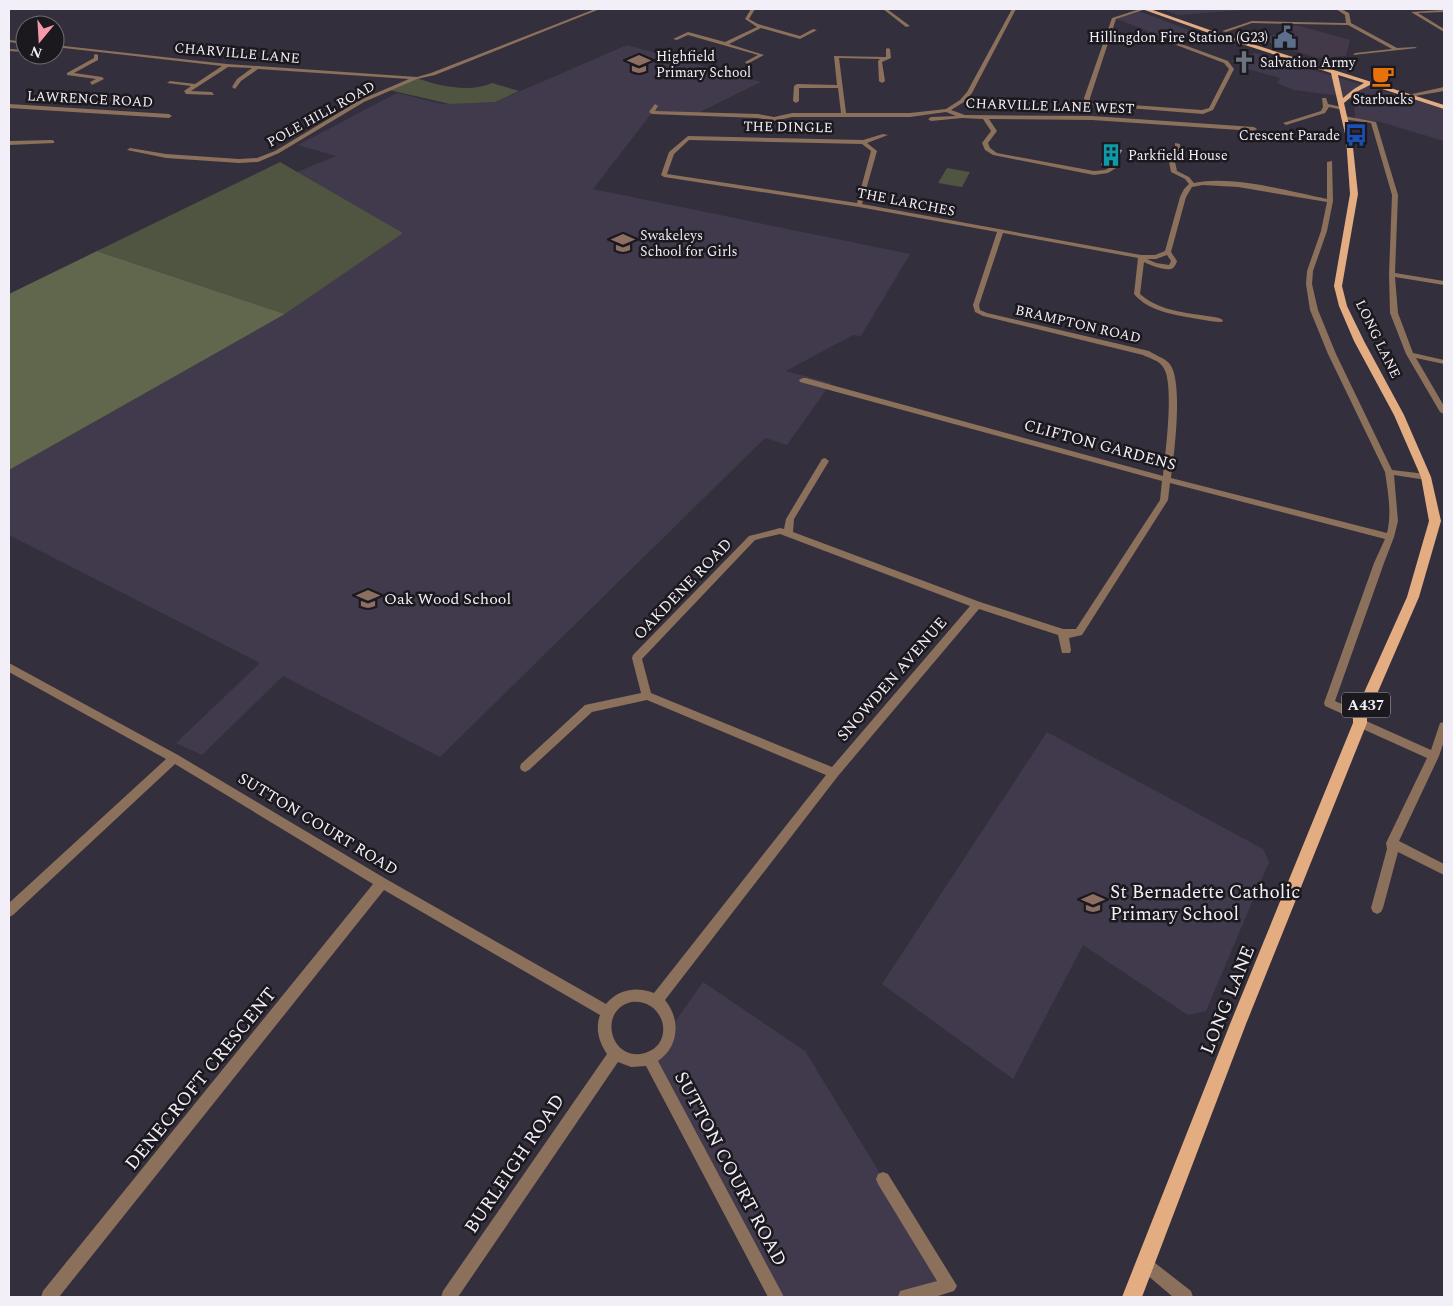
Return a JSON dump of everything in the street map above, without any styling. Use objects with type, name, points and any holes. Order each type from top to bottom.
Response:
[{"type":"main road","points":[[1145,9],[1224,32],[1444,108]]},
{"type":"main road","points":[[1159,9],[1194,24],[1358,81],[1371,82],[1444,103]]},
{"type":"main road","name":"LONG LANE","points":[[1132,1297],[1238,1024],[1360,720],[1413,597],[1440,522],[1426,477],[1399,415],[1359,341],[1343,306],[1338,286],[1354,194],[1349,138],[1344,108],[1334,73]]},
{"type":"main road","points":[[1344,108],[1346,90],[1358,81]]},
{"type":"main road","points":[[1344,108],[1371,82]]},
{"type":"street","name":"POLE HILL ROAD","points":[[130,150],[166,156],[239,161],[258,160],[277,152],[357,103],[598,9]]},
{"type":"street","points":[[753,9],[747,19],[762,26],[800,38],[814,30]]},
{"type":"street","points":[[886,9],[908,26]]},
{"type":"street","points":[[947,110],[962,101],[969,93],[1014,9]]},
{"type":"street","points":[[1092,118],[1086,98],[1114,18],[1145,9]]},
{"type":"street","points":[[1338,9],[1347,14],[1349,24]]},
{"type":"street","points":[[1444,11],[1413,12],[1444,31]]},
{"type":"street","points":[[1224,32],[1252,22],[1349,24],[1397,50]]},
{"type":"street","points":[[725,44],[762,26]]},
{"type":"street","points":[[675,39],[688,33],[762,55],[747,62]]},
{"type":"street","points":[[1088,103],[1208,112],[1232,69],[1226,62],[1165,39]]},
{"type":"street","name":"CHARVILLE LANE","points":[[65,47],[227,65],[417,78]]},
{"type":"street","points":[[1355,54],[1415,48]]},
{"type":"street","points":[[888,49],[889,58]]},
{"type":"street","points":[[65,54],[96,55],[103,52]]},
{"type":"street","points":[[92,83],[102,78],[69,74],[96,59],[96,55]]},
{"type":"street","points":[[844,115],[836,57],[889,58]]},
{"type":"street","points":[[882,81],[880,61],[889,58]]},
{"type":"street","points":[[212,94],[186,92],[193,85],[227,65]]},
{"type":"street","points":[[235,87],[239,80],[256,67]]},
{"type":"street","points":[[170,83],[193,85]]},
{"type":"street","points":[[796,101],[797,86],[840,87]]},
{"type":"street","points":[[1416,94],[1444,89]]},
{"type":"street","points":[[1324,99],[1326,105]]},
{"type":"street","points":[[1326,105],[1344,108]]},
{"type":"street","points":[[1286,123],[1319,114],[1326,105]]},
{"type":"street","name":"LAWRENCE ROAD","points":[[9,106],[169,116]]},
{"type":"street","name":"CHARVILLE LANE WEST","points":[[655,106],[652,112],[758,116],[774,119],[792,115],[910,115],[947,110],[964,117],[1092,118],[1244,126],[1254,129]]},
{"type":"street","name":"LONG LANE","points":[[1344,108],[1373,122],[1395,196],[1392,274],[1394,313],[1410,354],[1444,412]]},
{"type":"street","points":[[931,119],[964,117]]},
{"type":"street","points":[[985,117],[994,131],[985,143],[987,149],[995,154],[1094,173],[1106,172],[1114,168]]},
{"type":"street","points":[[772,138],[774,119]]},
{"type":"street","points":[[863,142],[885,135]]},
{"type":"street","name":"THE DINGLE","points":[[664,175],[671,153],[688,138],[772,138],[863,142]]},
{"type":"street","points":[[9,142],[52,142]]},
{"type":"street","points":[[859,205],[874,151],[863,142]]},
{"type":"street","points":[[1177,144],[1178,157],[1172,162],[1174,172],[1187,178],[1192,185],[1218,183],[1330,200]]},
{"type":"street","points":[[1330,162],[1330,200],[1324,231],[1310,271],[1308,284],[1314,310],[1332,354],[1389,472],[1394,521],[1390,537],[1378,563],[1329,703],[1434,756]]},
{"type":"street","name":"THE LARCHES","points":[[664,175],[859,205],[1142,257],[1156,257],[1168,252]]},
{"type":"street","name":"THE LARCHES","points":[[1142,257],[1153,265],[1171,267],[1174,261],[1168,252],[1183,197],[1186,190],[1192,185]]},
{"type":"street","name":"BRAMPTON ROAD","points":[[1000,232],[976,305],[977,311],[985,315],[1146,353],[1166,364],[1172,377],[1172,435],[1168,480]]},
{"type":"street","points":[[1142,257],[1136,294],[1143,302],[1159,308],[1218,320]]},
{"type":"street","points":[[1392,274],[1444,283]]},
{"type":"street","points":[[1410,354],[1444,362]]},
{"type":"street","name":"CLIFTON GARDENS","points":[[803,380],[1168,480],[1390,537]]},
{"type":"street","points":[[788,534],[790,519],[825,460]]},
{"type":"street","points":[[1389,472],[1426,477]]},
{"type":"street","points":[[977,604],[1063,633],[1079,632],[1164,500],[1168,480]]},
{"type":"street","name":"OAKDENE ROAD","points":[[647,696],[637,658],[752,538],[780,532],[788,534],[977,604]]},
{"type":"street","name":"SNOWDEN AVENUE","points":[[657,1000],[834,772],[977,604]]},
{"type":"street","points":[[1063,633],[1066,650]]},
{"type":"street","name":"SUTTON COURT ROAD","points":[[9,667],[174,758],[382,883],[609,1013]]},
{"type":"street","points":[[524,767],[589,708],[647,696],[834,772]]},
{"type":"street","points":[[1377,908],[1393,849],[1392,844],[1434,756],[1444,726]]},
{"type":"street","points":[[9,911],[174,758]]},
{"type":"street","points":[[1392,844],[1444,870]]},
{"type":"street","name":"DENECROFT CRESCENT","points":[[49,1297],[382,883]]},
{"type":"street","points":[[633,995],[645,995],[657,1000],[667,1012],[670,1029],[663,1047],[649,1059],[633,1062],[614,1054],[605,1035],[609,1013],[622,1000],[633,995]]},
{"type":"street","name":"BURLEIGH ROAD","points":[[449,1297],[614,1054]]},
{"type":"street","name":"SUTTON COURT ROAD","points":[[649,1059],[776,1297]]},
{"type":"street","points":[[883,1179],[949,1286],[906,1297]]},
{"type":"street","points":[[1145,1264],[1185,1297]]},
{"type":"shaded area","points":[[1163,9],[1256,9],[1178,15]]},
{"type":"shaded area","points":[[1136,10],[1200,34],[1173,41],[1114,18]]},
{"type":"shaded area","points":[[1296,25],[1350,40],[1346,56],[1317,58],[1261,40]]},
{"type":"shaded area","name":"Oak Wood School","points":[[627,45],[761,82],[692,116],[651,114],[593,189],[910,254],[861,336],[853,335],[786,371],[831,383],[787,445],[765,438],[440,757],[283,676],[202,755],[176,743],[260,663],[9,535],[9,470],[285,314],[402,233],[297,172],[336,156],[298,145],[397,93],[442,104],[495,102]]},
{"type":"shaded area","points":[[1255,53],[1444,109],[1444,141],[1377,121],[1355,121],[1354,101],[1334,95],[1294,90],[1277,83],[1280,78],[1240,67],[1243,66],[1230,61]]},
{"type":"shaded area","name":"St Bernadette Catholic Primary School","points":[[1047,732],[1263,849],[1269,862],[1206,1011],[1188,1015],[1083,945],[1013,1079],[882,984]]},
{"type":"shaded area","points":[[703,982],[805,1051],[949,1286],[932,1297],[771,1297],[649,1059]]},
{"type":"green space","points":[[417,78],[434,84],[464,88],[474,88],[492,83],[519,91],[495,102],[450,104],[389,90]]},
{"type":"green space","points":[[280,162],[403,233],[285,314],[97,251]]},
{"type":"green space","points":[[947,168],[970,172],[962,187],[938,183]]},
{"type":"green space","points":[[97,251],[285,314],[9,470],[9,294]]},
{"type":"building","points":[[1110,147],[1122,150],[1115,165],[1101,165]]},
{"type":"place","name":"Hillingdon Fire Station (G23)","points":[[1285,37]]},
{"type":"place","name":"Salvation Army","points":[[1244,62]]},
{"type":"place","name":"Highfield Primary School","points":[[639,64]]},
{"type":"place","name":"Starbucks","points":[[1383,76]]},
{"type":"place","name":"Crescent Parade","points":[[1356,135]]},
{"type":"place","name":"Parkfield House","points":[[1111,155]]},
{"type":"place","name":"Swakeleys School for Girls","points":[[623,243]]},
{"type":"place","name":"Oak Wood School","points":[[368,599]]},
{"type":"place","name":"St Bernadette Catholic Primary School","points":[[1093,903]]}]
